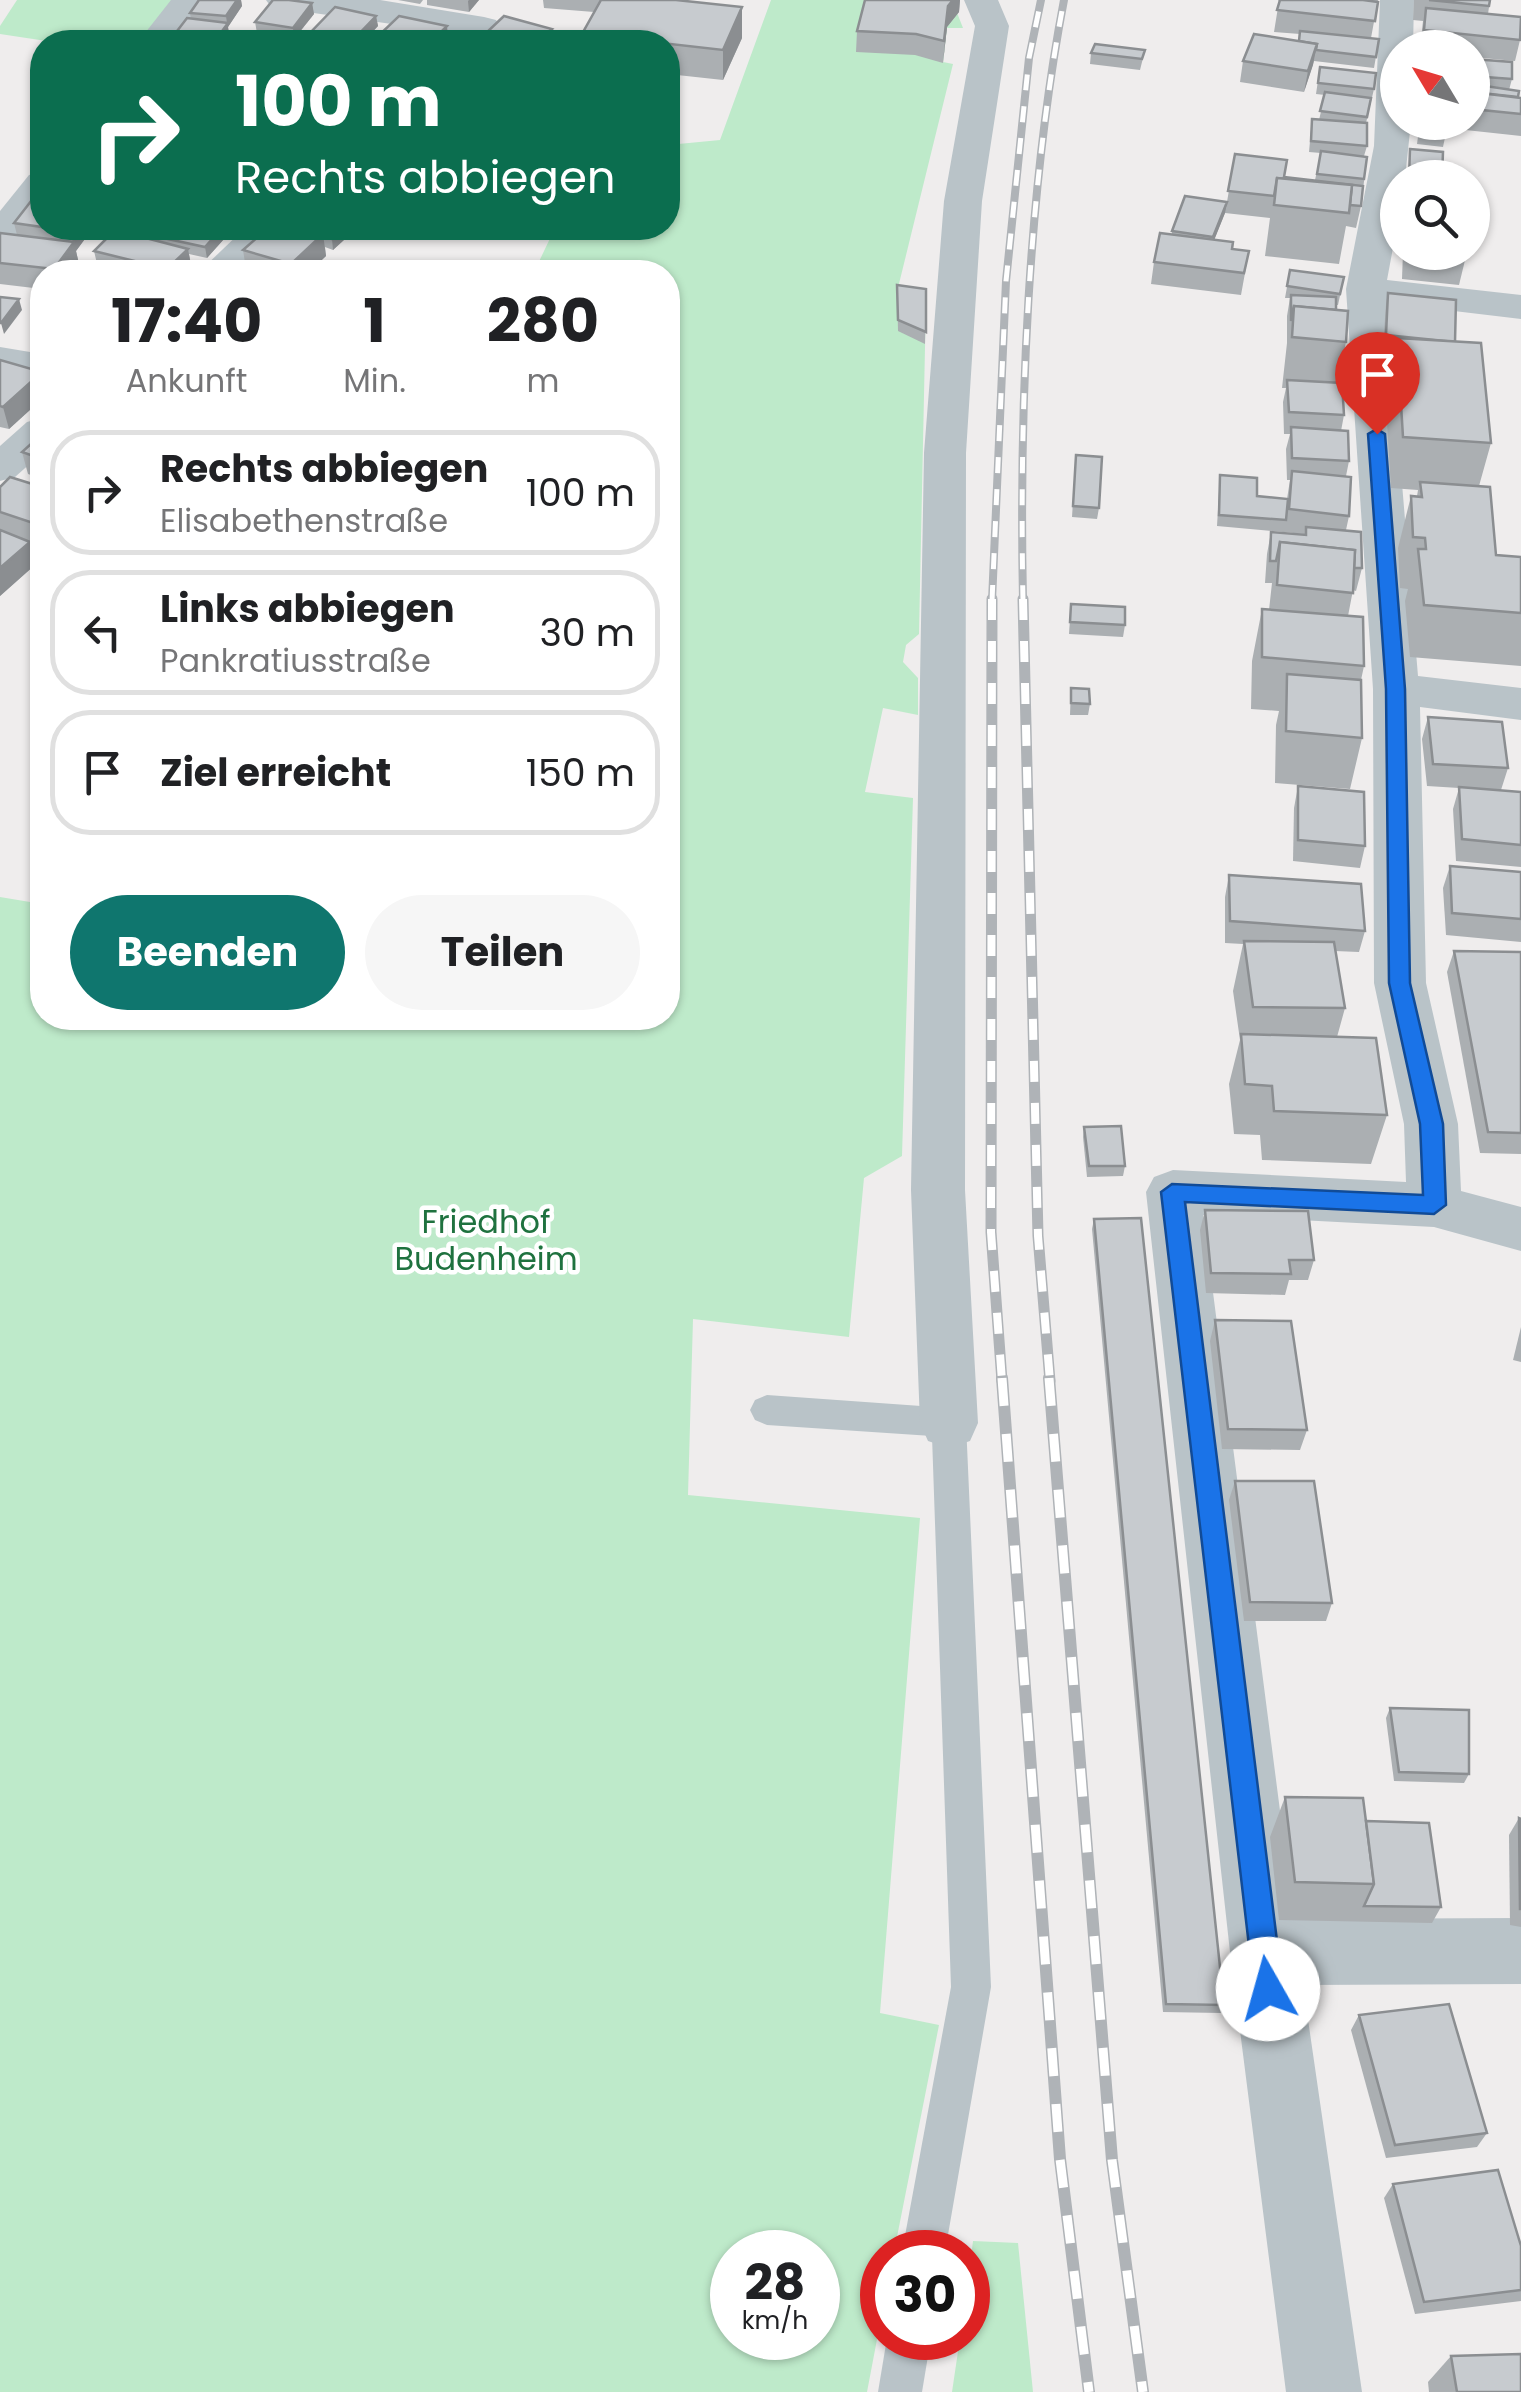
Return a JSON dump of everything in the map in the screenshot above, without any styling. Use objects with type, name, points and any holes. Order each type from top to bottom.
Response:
[{"type":"street","points":[[164,30],[188,0]]},
{"type":"street","points":[[282,0],[346,5],[454,30]]},
{"type":"street","points":[[481,30],[510,0]]},
{"type":"street","points":[[949,1424],[938,1190],[946,453],[962,201],[992,26],[981,0]]},
{"type":"street","points":[[1398,0],[1392,146],[1366,289],[1396,689],[1400,983],[1432,1124],[1434,1205]]},
{"type":"street","points":[[0,236],[30,198]]},
{"type":"street","points":[[231,260],[254,240]]},
{"type":"street","points":[[1366,289],[1521,307]]},
{"type":"street","points":[[0,359],[30,364]]},
{"type":"street","points":[[0,468],[30,442]]},
{"type":"street","points":[[1396,689],[1521,704]]},
{"type":"street","points":[[1324,2392],[1264,1952],[1172,1192],[1434,1205],[1521,1229]]},
{"type":"street","points":[[1264,1952],[1521,1951]]},
{"type":"lane","points":[[767,1410],[949,1424],[972,1987],[928,2230]]},
{"type":"lane","points":[[900,2392],[906,2360]]},
{"type":"green space","points":[[17,0],[180,0],[156,30],[30,30],[30,39],[0,34],[0,26]]},
{"type":"green space","name":"Friedhof Budenheim","points":[[771,0],[952,0],[963,28],[947,28],[943,62],[953,64],[896,296],[926,300],[919,634],[906,645],[903,662],[918,678],[918,715],[883,708],[865,792],[913,798],[902,1156],[864,1178],[849,1337],[693,1319],[688,1495],[920,1518],[880,2013],[939,2025],[898,2230],[860,2230],[860,2360],[873,2360],[867,2392],[0,2392],[0,897],[30,902],[30,1030],[680,1030],[680,260],[540,260],[549,240],[680,240],[680,144],[720,140]]},
{"type":"green space","points":[[990,2242],[1018,2243],[1033,2392],[952,2392],[957,2360],[990,2360]]},
{"type":"building","points":[[199,0],[237,0],[226,16],[190,13]]},
{"type":"building","points":[[273,0],[312,3],[293,28],[255,22]]},
{"type":"building","points":[[601,0],[676,0],[742,7],[723,50],[680,45],[680,30],[584,30]]},
{"type":"building","points":[[865,0],[953,0],[948,6],[944,41],[916,34],[857,31]]},
{"type":"building","points":[[1280,0],[1378,2],[1375,21],[1277,10]]},
{"type":"building","points":[[1429,0],[1490,0],[1489,6]]},
{"type":"building","points":[[335,7],[376,16],[363,30],[313,30]]},
{"type":"building","points":[[1426,8],[1521,17],[1520,40],[1490,37],[1490,30],[1424,30]]},
{"type":"building","points":[[399,16],[447,26],[443,30],[384,30]]},
{"type":"building","points":[[504,16],[552,29],[551,30],[489,30]]},
{"type":"building","points":[[187,18],[228,23],[223,30],[178,30]]},
{"type":"building","points":[[1300,31],[1379,39],[1376,57],[1316,50],[1317,44],[1299,41]]},
{"type":"building","points":[[1254,34],[1317,44],[1308,71],[1243,61]]},
{"type":"building","points":[[1095,44],[1145,50],[1142,59],[1091,53]]},
{"type":"building","points":[[1490,60],[1512,62],[1512,79],[1490,77]]},
{"type":"building","points":[[1320,67],[1376,73],[1374,89],[1318,83]]},
{"type":"building","points":[[1490,87],[1519,91],[1518,97],[1490,94]]},
{"type":"building","points":[[1325,92],[1371,98],[1367,117],[1320,111]]},
{"type":"building","points":[[1490,94],[1521,98],[1521,114],[1490,111]]},
{"type":"building","points":[[1312,119],[1367,123],[1367,146],[1311,141]]},
{"type":"building","points":[[1410,149],[1443,152],[1443,160],[1410,160]]},
{"type":"building","points":[[1321,151],[1367,157],[1364,179],[1317,174]]},
{"type":"building","points":[[1235,154],[1287,160],[1284,177],[1363,186],[1361,206],[1350,205],[1352,185],[1277,178],[1274,196],[1228,191]]},
{"type":"building","points":[[1277,178],[1352,185],[1349,213],[1274,205]]},
{"type":"building","points":[[1185,196],[1227,202],[1213,237],[1172,231]]},
{"type":"building","points":[[30,202],[30,225],[14,223]]},
{"type":"building","points":[[0,233],[30,237],[30,240],[74,242],[61,260],[30,260],[30,266],[0,263]]},
{"type":"building","points":[[1160,233],[1233,242],[1232,249],[1249,251],[1244,273],[1154,262]]},
{"type":"building","points":[[105,240],[153,240],[188,249],[176,260],[130,260],[94,251]]},
{"type":"building","points":[[173,240],[211,240],[205,247]]},
{"type":"building","points":[[254,240],[317,240],[295,260],[277,260],[243,250]]},
{"type":"building","points":[[1290,270],[1344,277],[1340,294],[1287,286]]},
{"type":"building","points":[[897,285],[926,289],[926,332],[898,320]]},
{"type":"building","points":[[1388,293],[1456,300],[1455,342],[1386,335]]},
{"type":"building","points":[[1291,295],[1336,297],[1336,310],[1294,306],[1291,321]]},
{"type":"building","points":[[0,297],[19,299],[1,323],[0,323]]},
{"type":"building","points":[[1294,306],[1348,311],[1346,342],[1292,337]]},
{"type":"building","points":[[1397,338],[1481,343],[1491,443],[1403,437]]},
{"type":"building","points":[[0,360],[30,369],[30,383],[0,406]]},
{"type":"building","points":[[1287,380],[1342,383],[1344,415],[1289,412]]},
{"type":"building","points":[[1291,427],[1348,431],[1349,461],[1292,458]]},
{"type":"building","points":[[1076,455],[1102,457],[1099,508],[1073,506]]},
{"type":"building","points":[[1292,471],[1351,477],[1349,516],[1289,509]]},
{"type":"building","points":[[1220,475],[1257,478],[1257,496],[1288,499],[1286,520],[1219,515]]},
{"type":"building","points":[[10,477],[30,483],[30,522],[0,512],[0,487]]},
{"type":"building","points":[[1420,482],[1490,487],[1496,555],[1521,557],[1521,613],[1424,605],[1418,549],[1426,549],[1425,538],[1413,537],[1411,496],[1422,497]]},
{"type":"building","points":[[1306,527],[1361,532],[1362,568],[1354,568],[1355,550],[1280,542],[1276,561],[1270,561],[1271,532],[1306,535]]},
{"type":"building","points":[[0,530],[30,542],[0,568]]},
{"type":"building","points":[[1280,542],[1355,550],[1353,593],[1277,585]]},
{"type":"building","points":[[1071,604],[1125,607],[1125,625],[1070,622]]},
{"type":"building","points":[[1262,609],[1363,617],[1364,666],[1262,657]]},
{"type":"building","points":[[1287,674],[1361,680],[1362,738],[1286,731]]},
{"type":"building","points":[[1071,688],[1089,689],[1090,704],[1071,703]]},
{"type":"building","points":[[1428,717],[1502,722],[1508,768],[1433,764]]},
{"type":"building","points":[[1298,786],[1364,792],[1365,846],[1298,840]]},
{"type":"building","points":[[1459,787],[1521,792],[1521,845],[1462,839]]},
{"type":"building","points":[[1450,866],[1521,872],[1521,919],[1452,913]]},
{"type":"building","points":[[1229,875],[1361,884],[1365,931],[1230,921]]},
{"type":"building","points":[[1244,941],[1334,942],[1345,1008],[1253,1007]]},
{"type":"building","points":[[1454,951],[1521,952],[1521,1133],[1488,1132]]},
{"type":"building","points":[[1241,1034],[1376,1038],[1387,1115],[1274,1111],[1272,1086],[1245,1084]]},
{"type":"building","points":[[1121,1126],[1125,1166],[1089,1166],[1084,1127]]},
{"type":"building","points":[[1205,1210],[1308,1211],[1314,1260],[1289,1260],[1291,1274],[1211,1273]]},
{"type":"building","points":[[1141,1218],[1224,2005],[1166,2004],[1094,1219]]},
{"type":"building","points":[[1215,1320],[1291,1321],[1307,1430],[1228,1429]]},
{"type":"building","points":[[1235,1481],[1314,1481],[1332,1603],[1250,1602]]},
{"type":"building","points":[[1390,1708],[1469,1710],[1469,1774],[1399,1772]]},
{"type":"building","points":[[1285,1797],[1363,1798],[1374,1884],[1295,1882]]},
{"type":"building","points":[[1521,1819],[1521,1909],[1520,1909]]},
{"type":"building","points":[[1366,1821],[1429,1823],[1441,1907],[1364,1906],[1374,1884]]},
{"type":"building","points":[[1449,2004],[1487,2133],[1395,2145],[1359,2015]]},
{"type":"building","points":[[1498,2170],[1521,2246],[1521,2290],[1424,2302],[1393,2184]]},
{"type":"building","points":[[1521,2354],[1521,2392],[1457,2392],[1451,2356]]},
{"type":"railway","points":[[992,601],[1006,281],[1029,58],[1041,0]]},
{"type":"railway","points":[[1023,599],[1028,299],[1042,146],[1064,0]]},
{"type":"railway","points":[[992,599],[991,1232],[1002,1381]]},
{"type":"railway","points":[[1023,599],[1038,1236],[1050,1381]]},
{"type":"railway","points":[[1002,1378],[1060,2159],[1089,2392]]},
{"type":"railway","points":[[1049,1378],[1112,2160],[1143,2392]]},
{"type":"route","points":[[1268,1989],[1172,1192],[1434,1205],[1432,1124],[1400,983],[1396,689],[1377,434]]}]
